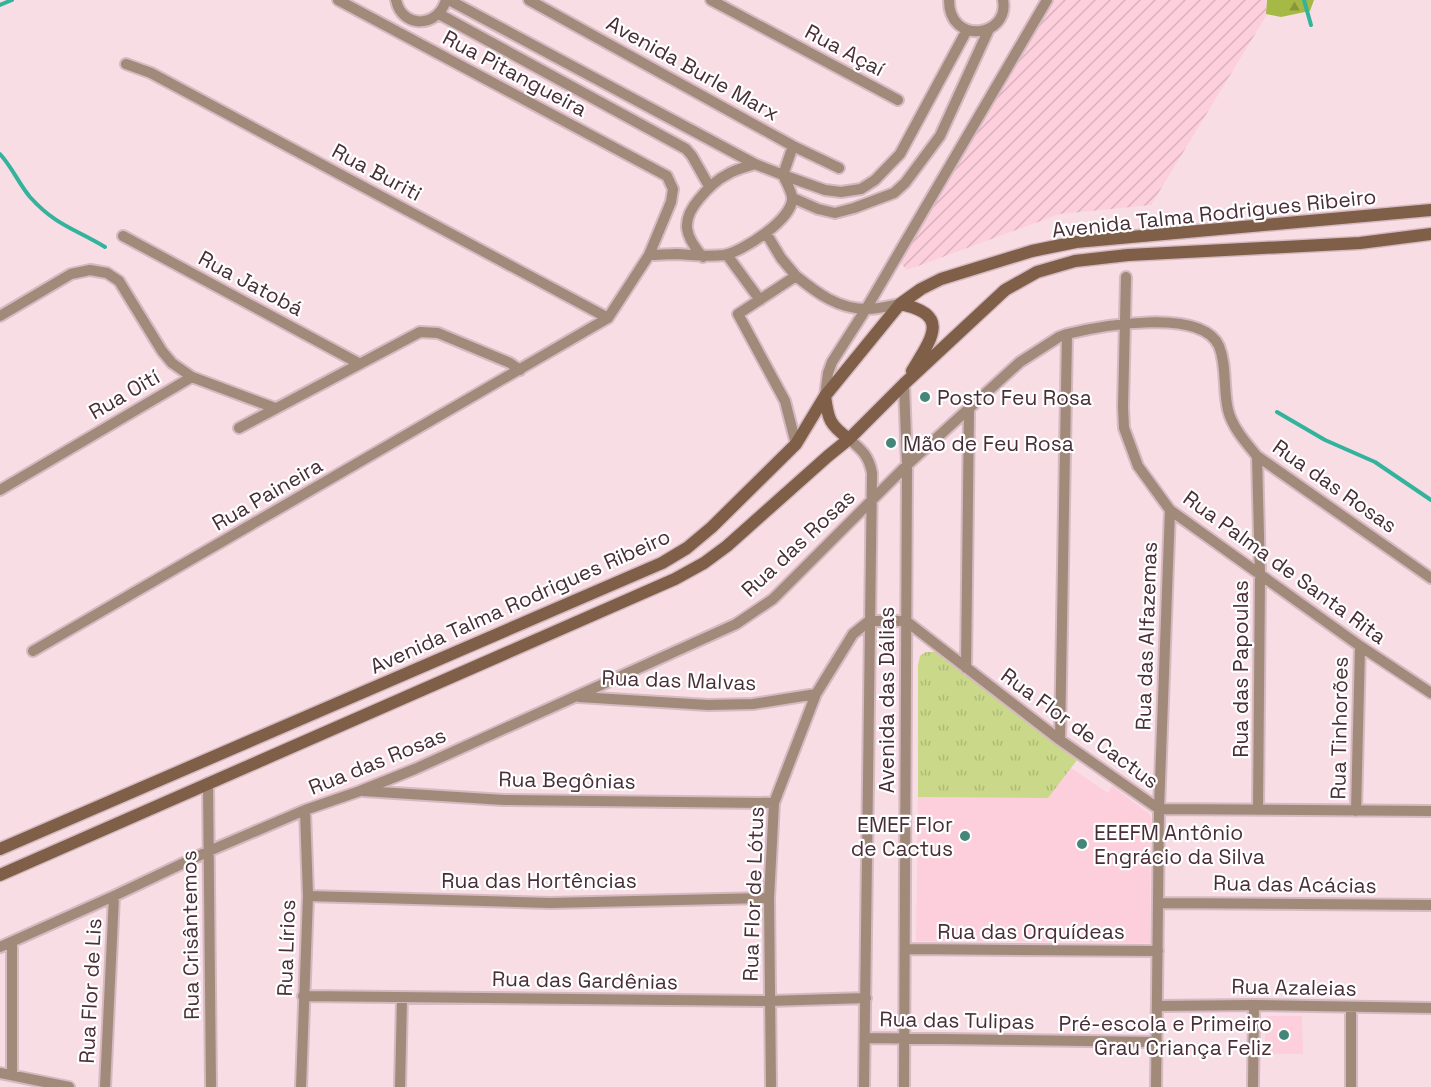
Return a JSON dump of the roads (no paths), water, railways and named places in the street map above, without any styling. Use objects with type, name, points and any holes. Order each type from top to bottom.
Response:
[{"type":"main road","name":"Avenida Talma Rodrigues Ribeiro","points":[[0,849],[662,563],[687,548],[712,527],[796,444],[825,396],[900,304],[921,289],[941,279],[1032,251],[1076,242],[1431,210]]},
{"type":"main road","name":"Avenida Talma Rodrigues Ribeiro","points":[[0,874],[675,579],[704,563],[727,546],[849,439],[1005,290],[1037,272],[1075,261],[1128,255],[1359,243],[1431,234]]},
{"type":"main road","points":[[900,304],[928,313],[932,321],[932,334],[928,345],[904,384]]},
{"type":"main road","points":[[825,396],[832,425],[849,439]]},
{"type":"street","name":"Rua Pitangueira","points":[[338,0],[667,176],[674,189],[649,255]]},
{"type":"street","points":[[396,0],[397,6],[407,18],[424,22],[439,14],[447,0],[755,164],[825,190],[841,192],[861,189],[875,180],[900,154],[967,30]]},
{"type":"street","name":"Avenida Burle Marx","points":[[529,0],[793,146],[839,168]]},
{"type":"street","name":"Rua Açaí","points":[[711,0],[898,100]]},
{"type":"street","points":[[949,0],[952,19],[958,26],[978,32],[989,29]]},
{"type":"street","points":[[1001,16],[1003,0]]},
{"type":"street","points":[[793,198],[818,209],[835,213],[894,193],[905,183],[940,136],[989,29],[1012,0]]},
{"type":"street","points":[[825,396],[832,362],[866,309],[1047,0]]},
{"type":"street","points":[[439,14],[686,149],[709,186]]},
{"type":"street","points":[[399,33],[407,18]]},
{"type":"street","name":"Rua Buriti","points":[[126,63],[151,73],[609,318]]},
{"type":"street","points":[[609,318],[649,255],[676,254],[703,257],[727,255],[766,233],[790,208],[793,198],[783,175],[793,146]]},
{"type":"street","points":[[703,257],[693,246],[687,233],[686,219],[690,209],[709,186],[728,173],[755,164]]},
{"type":"street","points":[[676,254],[687,233]]},
{"type":"street","points":[[766,233],[781,258],[796,276],[822,296],[832,301],[866,309],[900,304]]},
{"type":"street","name":"Rua Jatobá","points":[[123,236],[360,364]]},
{"type":"street","points":[[727,255],[759,300]]},
{"type":"street","points":[[0,316],[71,274],[90,270],[107,273],[119,281],[162,351],[172,363],[192,377]]},
{"type":"street","points":[[796,276],[738,314],[785,401],[796,444]]},
{"type":"street","name":"Rua Palma de Santa Rita","points":[[1126,277],[1124,428],[1138,466],[1170,510],[1360,646],[1431,693]]},
{"type":"street","name":"Rua Paineira","points":[[33,651],[609,318]]},
{"type":"street","name":"Rua das Rosas","points":[[0,947],[114,897],[209,851],[305,810],[416,769],[736,624],[773,599],[907,465],[1020,362],[1067,334],[1124,322],[1169,323],[1190,326],[1207,332],[1218,344],[1222,357],[1228,411],[1243,440],[1257,456],[1431,578]]},
{"type":"street","points":[[239,428],[420,332],[438,333],[510,363],[520,370]]},
{"type":"street","points":[[1060,740],[1067,334]]},
{"type":"street","name":"Rua Oití","points":[[0,490],[192,377],[275,408]]},
{"type":"street","name":"Avenida das Dálias","points":[[904,384],[907,465],[904,1087]]},
{"type":"street","points":[[966,668],[969,408]]},
{"type":"street","name":"Avenida das Dálias","points":[[849,439],[865,453],[870,461],[872,473],[864,1087]]},
{"type":"street","name":"Rua das Papoulas","points":[[1257,456],[1260,575],[1258,810]]},
{"type":"street","name":"Rua das Alfazemas","points":[[1156,1087],[1159,809],[1170,510]]},
{"type":"street","points":[[869,621],[906,621]]},
{"type":"street","name":"Rua Flor de Lótus","points":[[771,1087],[769,898],[774,802],[816,694],[853,634],[869,621]]},
{"type":"street","name":"Rua Flor de Cactus","points":[[906,621],[1060,740],[1159,809],[1431,811]]},
{"type":"street","name":"Rua Tinhorões","points":[[1356,811],[1360,646]]},
{"type":"street","name":"Rua das Malvas","points":[[576,697],[708,705],[742,704],[816,694]]},
{"type":"street","name":"Rua Crisântemos","points":[[208,783],[211,1087]]},
{"type":"street","name":"Rua Begônias","points":[[360,791],[504,800],[774,802]]},
{"type":"street","name":"Rua Lírios","points":[[301,1087],[308,896],[305,810]]},
{"type":"street","name":"Rua das Hortências","points":[[308,896],[550,903],[769,898]]},
{"type":"street","name":"Rua Flor de Lis","points":[[105,1087],[114,897]]},
{"type":"street","name":"Rua das Acácias","points":[[1158,903],[1431,905]]},
{"type":"street","points":[[12,943],[12,1075]]},
{"type":"street","name":"Rua das Orquídeas","points":[[905,949],[1158,951]]},
{"type":"street","name":"Rua das Gardênias","points":[[303,996],[769,1001],[866,998]]},
{"type":"street","points":[[400,1087],[402,998]]},
{"type":"street","points":[[1253,1087],[1254,1005]]},
{"type":"street","name":"Rua Azaleias","points":[[1156,1006],[1431,1008]]},
{"type":"street","points":[[1351,1007],[1351,1087]]},
{"type":"street","name":"Rua das Tulipas","points":[[865,1038],[1156,1042]]},
{"type":"street","points":[[0,1073],[69,1087]]},
{"type":"waterway","points":[[0,5],[12,0]]},
{"type":"waterway","points":[[1304,0],[1311,25]]},
{"type":"waterway","points":[[0,154],[26,192],[48,214],[105,247]]},
{"type":"waterway","points":[[1277,412],[1325,440],[1375,462],[1431,500]]},
{"type":"place","name":"Posto Feu Rosa","points":[[925,397]]},
{"type":"place","name":"Mão de Feu Rosa","points":[[891,443]]},
{"type":"place","name":"EMEF Flor de Cactus","points":[[965,836]]},
{"type":"place","name":"EEEFM Antônio Engrácio da Silva","points":[[1082,844]]},
{"type":"place","name":"Pré-escola e Primeiro Grau Criança Feliz","points":[[1284,1035]]}]
